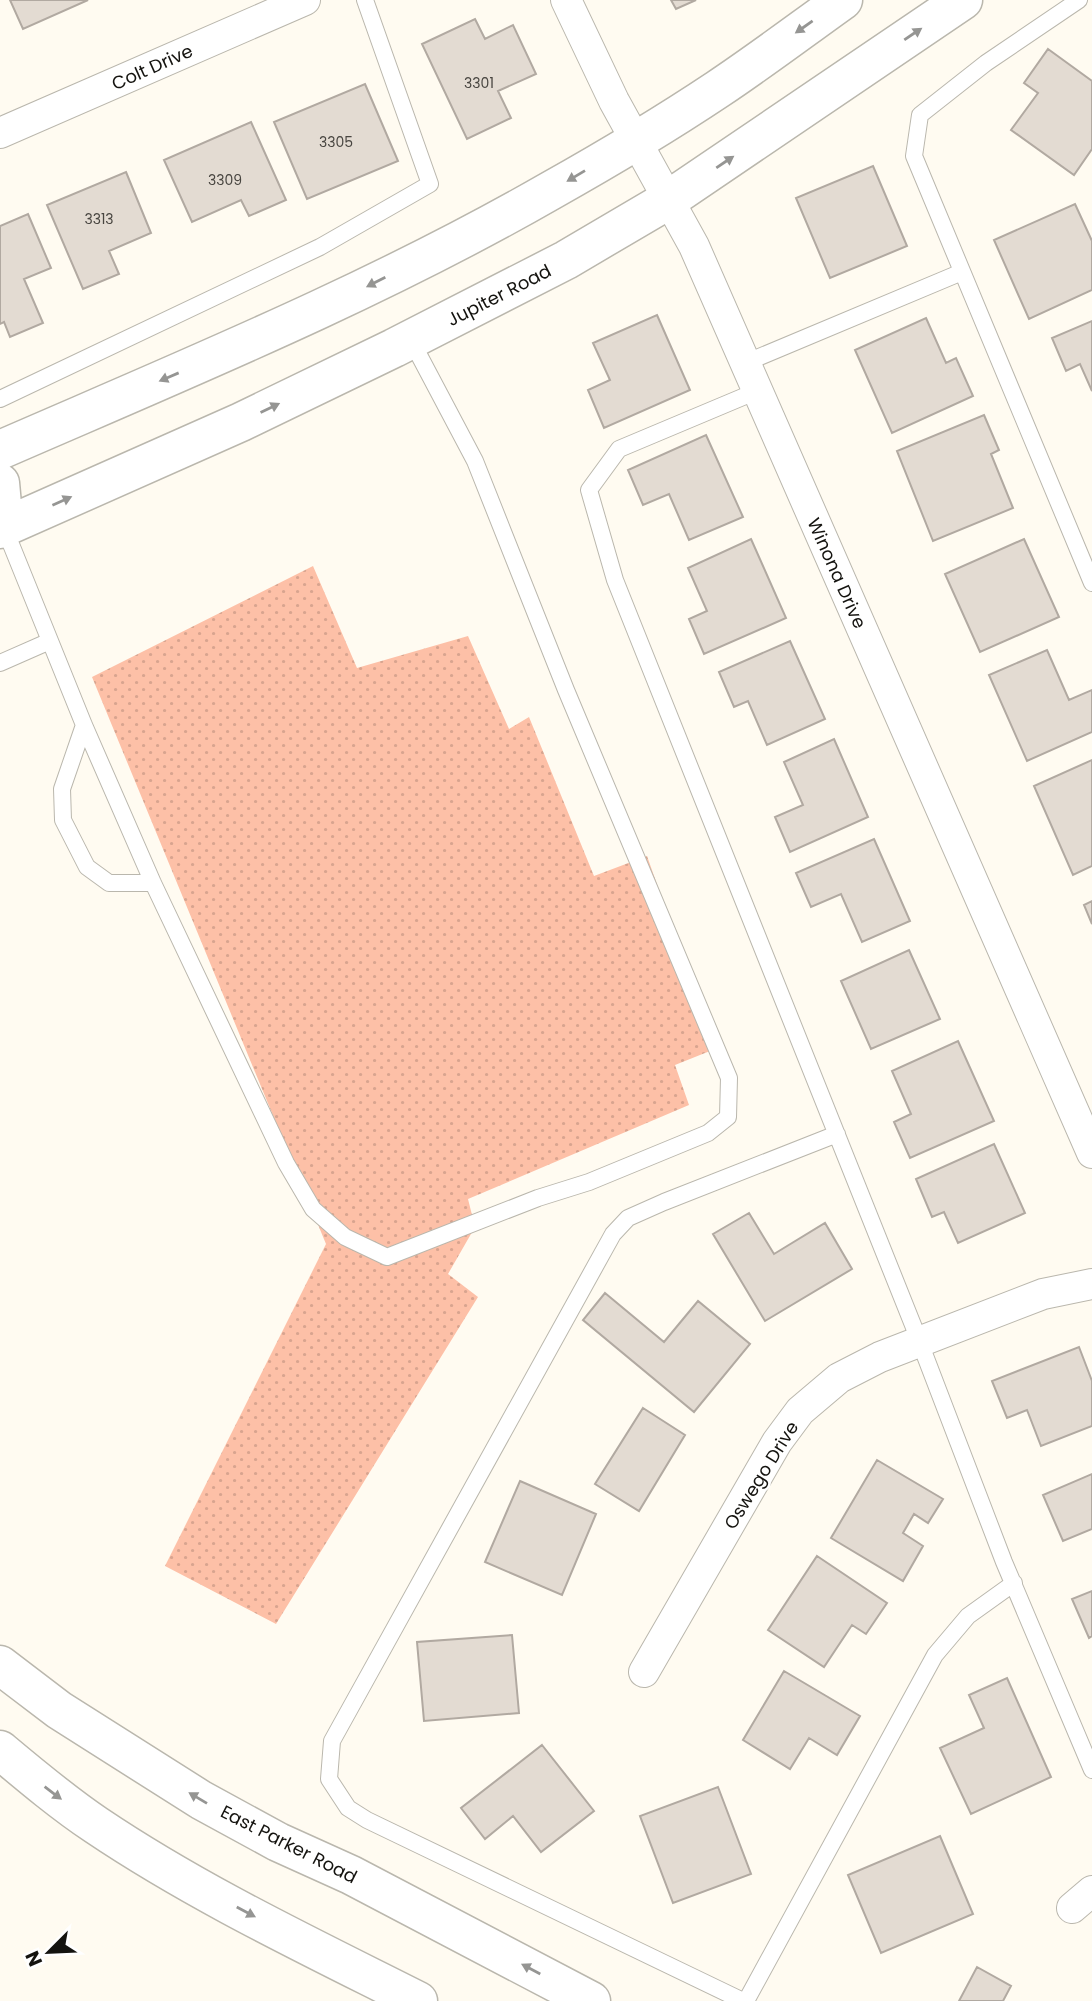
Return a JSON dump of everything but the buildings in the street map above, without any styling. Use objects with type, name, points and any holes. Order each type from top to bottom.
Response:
[{"type":"main road","points":[[0,450],[360,290],[505,216],[635,141],[718,89],[843,0]]},
{"type":"main road","name":"Jupiter Road","points":[[2,528],[241,422],[411,340],[566,260],[668,200],[964,0]]},
{"type":"main road","points":[[0,483],[2,528]]},
{"type":"main road","name":"East Parker Road","points":[[0,1665],[60,1710],[201,1800],[591,2001]]},
{"type":"main road","points":[[0,1750],[95,1825],[159,1865],[418,2001]]},
{"type":"street","name":"Colt Drive","points":[[0,133],[305,0]]},
{"type":"street","name":"Winona Drive","points":[[566,0],[635,141],[694,246],[1092,1153]]},
{"type":"street","name":"Oswego Drive","points":[[644,1672],[777,1443],[800,1411],[839,1378],[919,1340],[1043,1294],[1092,1284]]},
{"type":"lane","points":[[0,398],[320,247],[430,184],[365,0]]},
{"type":"lane","points":[[1079,0],[986,62],[920,115],[914,156],[1092,583]]},
{"type":"lane","points":[[745,362],[962,272]]},
{"type":"lane","points":[[2,528],[153,883],[286,1163],[313,1209],[345,1237],[387,1257],[538,1198],[589,1182],[708,1133],[728,1117],[729,1078],[566,690],[475,461],[411,340]]},
{"type":"lane","points":[[757,391],[619,449],[589,490],[615,580],[1014,1583],[1092,1770]]},
{"type":"lane","points":[[0,663],[50,641]]},
{"type":"lane","points":[[84,725],[62,789],[63,820],[87,867],[109,883],[153,883]]},
{"type":"lane","points":[[837,1135],[664,1202],[628,1218],[613,1234],[332,1741],[329,1779],[348,1808],[367,1820],[745,2001],[934,1655],[968,1616],[1014,1583]]},
{"type":"shaded area","points":[[313,566],[357,668],[468,636],[509,729],[529,717],[594,876],[647,856],[715,1049],[675,1065],[689,1105],[468,1199],[475,1227],[448,1274],[478,1297],[276,1624],[165,1566],[326,1244],[92,677]]}]
